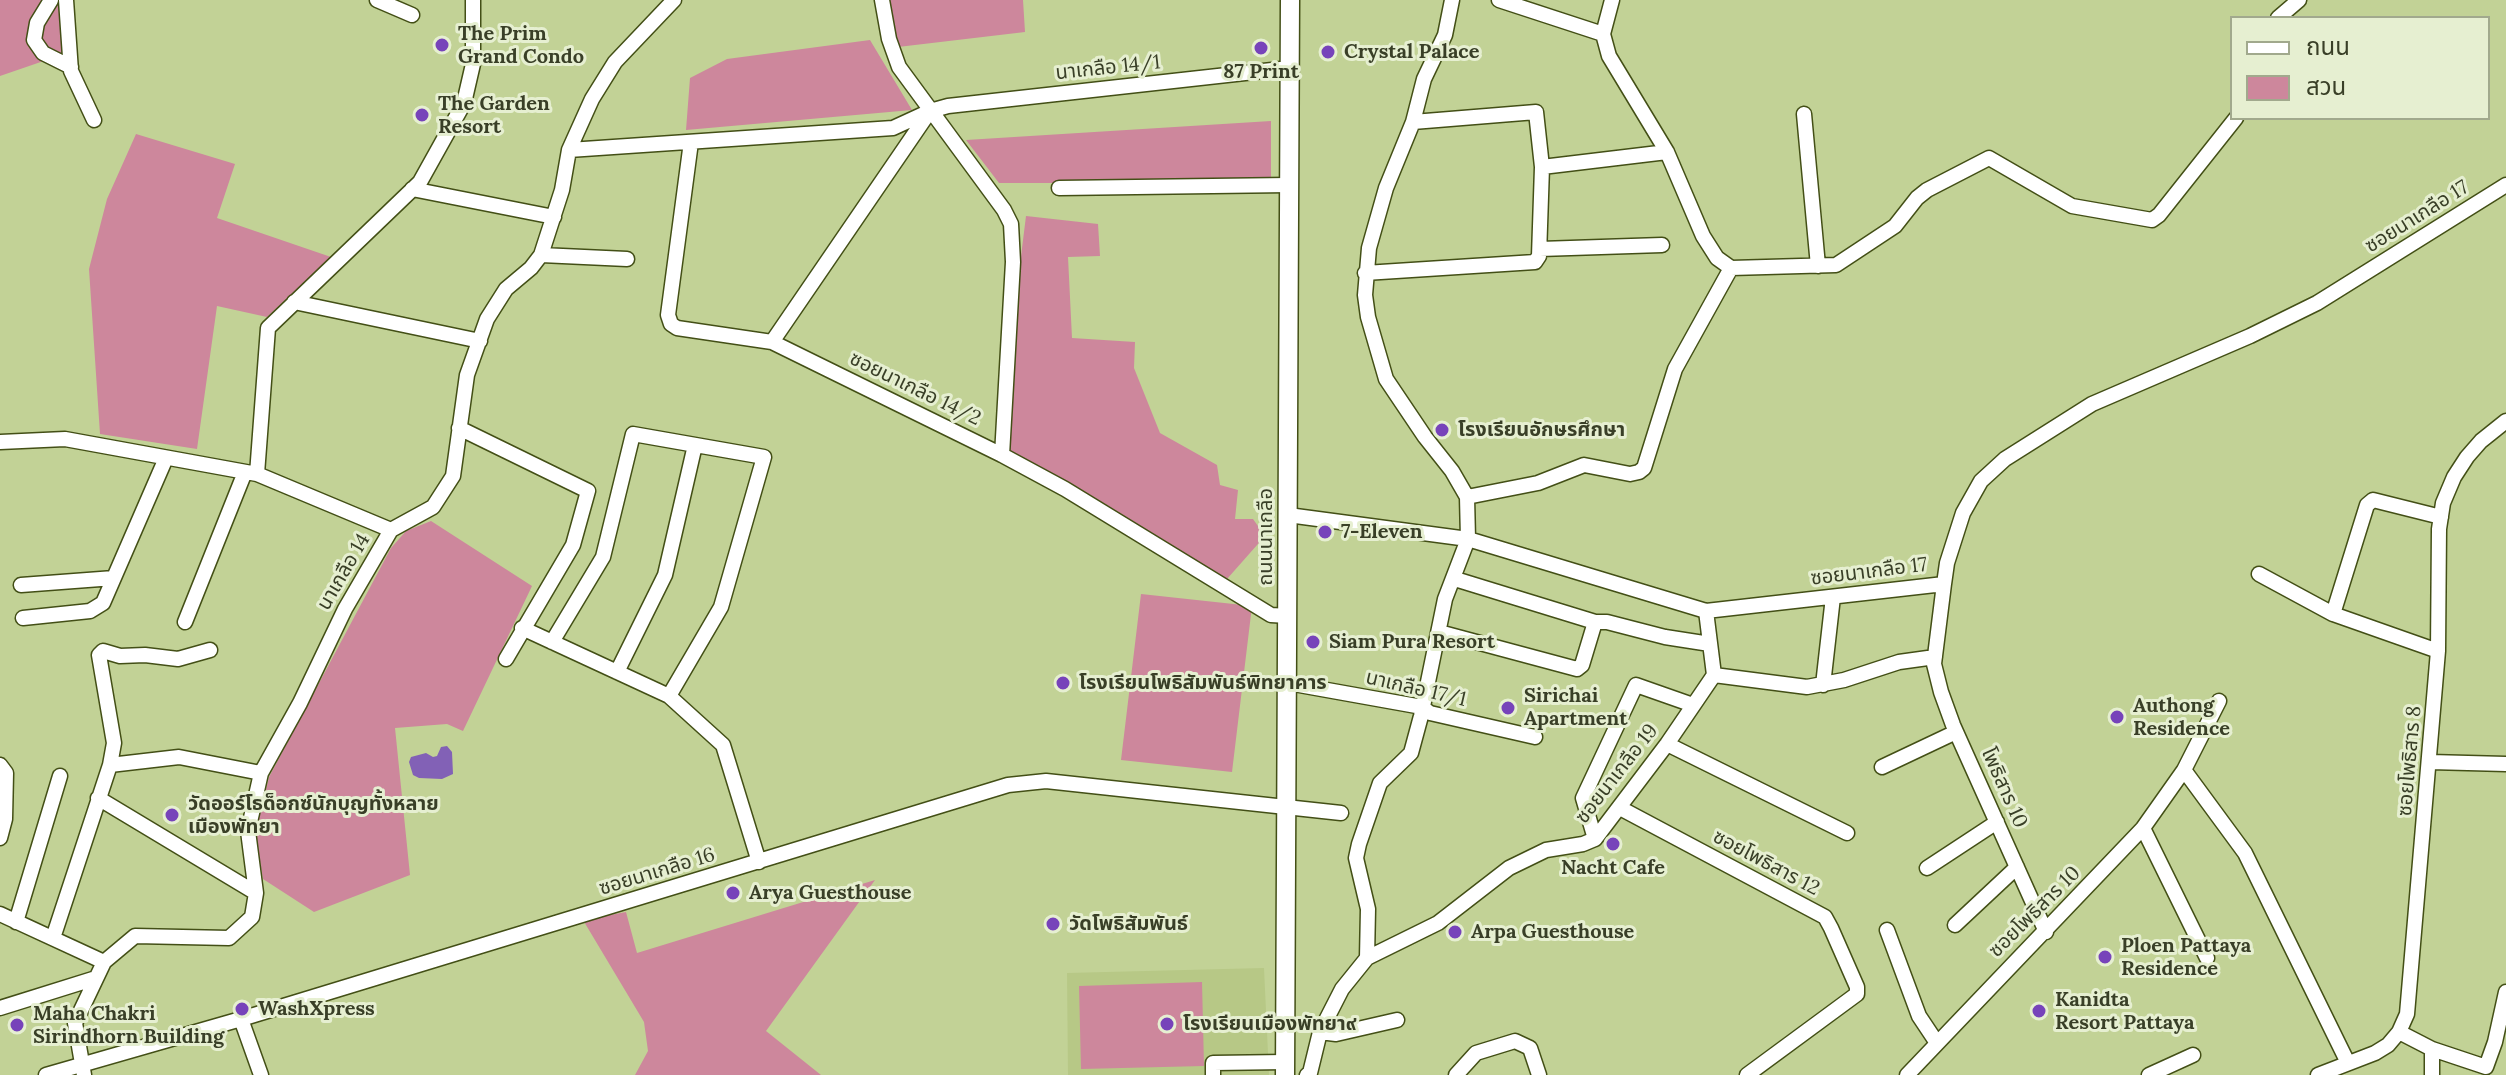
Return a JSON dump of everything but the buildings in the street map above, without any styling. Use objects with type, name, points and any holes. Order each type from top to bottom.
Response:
[{"type":"street","points":[[51,0],[37,23],[34,40],[43,53],[71,67]]},
{"type":"street","points":[[66,0],[71,67],[94,120]]},
{"type":"street","points":[[377,0],[412,15]]},
{"type":"street","points":[[185,622],[251,473],[268,328],[420,182],[464,103],[473,64],[473,0]]},
{"type":"street","name":"นาเกลือ 14","points":[[256,893],[248,831],[261,773],[300,703],[345,609],[391,530],[433,507],[453,476],[467,375],[487,319],[506,289],[541,255],[562,190],[569,150],[592,99],[615,62],[674,0]]},
{"type":"street","points":[[882,0],[889,39],[899,67],[1004,210],[1011,224],[1013,262],[1002,455]]},
{"type":"street","name":"ถนนนาเกลือ","points":[[1285,1068],[1290,0]]},
{"type":"street","points":[[1367,958],[1368,909],[1356,858],[1359,844],[1380,783],[1411,753],[1445,599],[1468,539],[1467,497],[1386,379],[1368,317],[1365,273],[1386,188],[1413,122],[1424,79],[1445,35],[1452,0]]},
{"type":"street","points":[[1499,0],[1603,34]]},
{"type":"street","points":[[1612,0],[1603,34],[1609,56],[1667,152],[1703,236],[1717,258],[1731,268],[1836,265],[1895,226],[1927,190],[1989,158],[2072,206],[2152,220],[2234,120]]},
{"type":"street","points":[[2280,16],[2299,0]]},
{"type":"street","name":"นาเกลือ 14/1","points":[[569,150],[893,128],[948,106],[1290,68]]},
{"type":"street","points":[[772,342],[930,111]]},
{"type":"street","points":[[1365,273],[1535,262],[1539,256],[1542,167],[1536,112],[1413,122]]},
{"type":"street","points":[[1804,114],[1818,266]]},
{"type":"street","name":"ซอยนาเกลือ 14/2","points":[[691,142],[670,321],[677,328],[772,342],[1002,455],[1065,489],[1271,615],[1288,616]]},
{"type":"street","points":[[1542,167],[1667,152]]},
{"type":"street","points":[[1059,188],[1289,185]]},
{"type":"street","name":"ซอยนาเกลือ 17","points":[[1288,515],[1468,539],[1706,611],[1944,584],[1947,563],[1963,513],[1981,481],[2005,459],[2092,404],[2250,336],[2317,303],[2506,185]]},
{"type":"street","points":[[412,189],[554,217]]},
{"type":"street","points":[[1540,249],[1662,245]]},
{"type":"street","points":[[541,255],[627,259]]},
{"type":"street","points":[[1467,497],[1538,483],[1584,465],[1630,474],[1644,468],[1675,369],[1731,268]]},
{"type":"street","points":[[294,302],[480,341]]},
{"type":"street","name":"ซอยโพธิสาร 8","points":[[2399,1032],[2407,1014],[2430,762],[2438,651],[2441,517],[2447,491],[2467,457],[2506,421]]},
{"type":"street","points":[[459,428],[588,491],[573,545],[506,659]]},
{"type":"street","points":[[552,642],[603,557],[633,434],[764,457],[721,607],[669,696]]},
{"type":"street","points":[[0,442],[65,439],[251,473],[391,530]]},
{"type":"street","points":[[617,672],[665,575],[695,445]]},
{"type":"street","points":[[23,618],[97,609],[103,603],[166,458]]},
{"type":"street","points":[[2333,614],[2367,505],[2373,500],[2441,517]]},
{"type":"street","points":[[2259,574],[2333,614],[2438,651]]},
{"type":"street","points":[[21,585],[114,578]]},
{"type":"street","points":[[1455,579],[1595,622],[1710,644]]},
{"type":"street","name":"โพธิสาร 10","points":[[1944,584],[1935,671],[1956,732],[2046,932]]},
{"type":"street","points":[[1823,685],[1833,597]]},
{"type":"street","points":[[1706,611],[1714,675],[1807,687],[1823,685],[1876,667],[1935,657]]},
{"type":"street","points":[[1439,632],[1577,669],[1582,665],[1595,622]]},
{"type":"street","points":[[522,628],[669,696],[723,745],[759,862]]},
{"type":"street","points":[[53,938],[110,765],[114,732],[98,657],[100,653],[178,659],[210,650]]},
{"type":"street","name":"ซอยนาเกลือ 19","points":[[1307,1075],[1320,1032],[1342,989],[1367,958],[1438,923],[1509,868],[1546,850],[1595,839],[1667,744],[1714,675]]},
{"type":"street","name":"นาเกลือ 17/1","points":[[1288,683],[1422,707],[1430,713],[1535,737]]},
{"type":"street","points":[[1595,839],[1583,798],[1636,685],[1693,705]]},
{"type":"street","name":"ซอยโพธิสาร 10","points":[[1907,1075],[2143,828],[2184,770],[2219,701]]},
{"type":"street","points":[[1882,767],[1956,732]]},
{"type":"street","points":[[1667,744],[1847,833]]},
{"type":"street","points":[[110,765],[179,757],[261,773]]},
{"type":"street","points":[[2430,762],[2506,764]]},
{"type":"street","points":[[0,765],[6,773],[5,819],[0,838]]},
{"type":"street","points":[[2184,770],[2245,853],[2348,1063]]},
{"type":"street","points":[[16,922],[60,776]]},
{"type":"street","name":"ซอยนาเกลือ 16","points":[[46,1075],[83,1070],[1008,785],[1046,781],[1341,813]]},
{"type":"street","points":[[83,1070],[75,1023],[104,962],[135,936],[229,938],[252,917],[256,893],[98,798]]},
{"type":"street","name":"ซอยโพธิสาร 12","points":[[1620,808],[1825,917],[1831,928],[1857,987],[1857,994],[1747,1075]]},
{"type":"street","points":[[1927,868],[1997,822]]},
{"type":"street","points":[[2143,828],[2207,958]]},
{"type":"street","points":[[1955,925],[2017,867]]},
{"type":"street","points":[[0,914],[104,962]]},
{"type":"street","points":[[1887,930],[1919,1016],[1937,1043]]},
{"type":"street","points":[[0,1008],[96,978]]},
{"type":"street","points":[[2319,1075],[2375,1053],[2388,1045],[2399,1032],[2432,1049],[2486,1067],[2506,992]]},
{"type":"street","points":[[241,1019],[261,1075]]},
{"type":"street","points":[[1320,1032],[1336,1034],[1397,1020]]},
{"type":"street","points":[[1456,1075],[1476,1053],[1515,1041],[1530,1048],[1539,1075]]},
{"type":"street","points":[[2432,1049],[2432,1075]]},
{"type":"street","points":[[2149,1075],[2193,1055]]},
{"type":"street","points":[[1213,1075],[1213,1063],[1285,1068]]},
{"type":"shaded area","points":[[447,746],[452,752],[453,774],[442,779],[413,775],[409,762],[411,757],[426,753],[437,756],[441,747]]},
{"type":"shaded area","name":"โรงเรียนเมืองพัทยา๙","points":[[1264,968],[1269,1075],[1068,1075],[1067,973]]},
{"type":"green space","points":[[0,0],[74,0],[64,54],[0,76]]},
{"type":"green space","points":[[890,0],[1023,0],[1025,32],[898,47]]},
{"type":"green space","points":[[870,40],[912,110],[686,130],[690,78],[727,59]]},
{"type":"green space","points":[[1271,121],[1271,183],[999,183],[966,140]]},
{"type":"green space","points":[[136,134],[235,164],[217,218],[331,257],[267,317],[217,306],[197,449],[100,434],[89,269],[107,199]]},
{"type":"green space","points":[[1026,216],[1098,224],[1100,256],[1068,257],[1072,338],[1135,342],[1134,368],[1160,433],[1217,465],[1220,485],[1238,490],[1235,519],[1253,519],[1265,536],[1227,579],[1069,482],[1009,455],[1013,321]]},
{"type":"green space","points":[[431,521],[532,586],[463,731],[447,724],[395,728],[410,875],[314,912],[263,879],[255,833],[269,777],[391,548],[406,531]]},
{"type":"green space","points":[[1141,594],[1252,606],[1232,772],[1121,760]]},
{"type":"green space","points":[[875,880],[766,1031],[821,1075],[635,1075],[648,1051],[644,1022],[583,920],[626,912],[637,953]]},
{"type":"green space","points":[[1202,982],[1204,1066],[1081,1069],[1079,986]]},
{"type":"place","name":"The Prim Grand Condo","points":[[442,45]]},
{"type":"place","name":"87 Print","points":[[1261,48]]},
{"type":"place","name":"Crystal Palace","points":[[1328,52]]},
{"type":"place","name":"The Garden Resort","points":[[422,115]]},
{"type":"place","name":"โรงเรียนอักษรศึกษา","points":[[1442,430]]},
{"type":"place","name":"7-Eleven","points":[[1325,532]]},
{"type":"place","name":"Siam Pura Resort","points":[[1313,642]]},
{"type":"place","name":"โรงเรียนโพธิสัมพันธ์พิทยาคาร","points":[[1063,683]]},
{"type":"place","name":"Sirichai Apartment","points":[[1508,708]]},
{"type":"place","name":"Authong Residence","points":[[2117,717]]},
{"type":"place","name":"วัดออร์โธด็อกซ์นักบุญทั้งหลาย เมืองพัทยา","points":[[172,815]]},
{"type":"place","name":"Nacht Cafe","points":[[1613,844]]},
{"type":"place","name":"Arya Guesthouse","points":[[733,893]]},
{"type":"place","name":"วัดโพธิสัมพันธ์","points":[[1053,924]]},
{"type":"place","name":"Arpa Guesthouse","points":[[1455,932]]},
{"type":"place","name":"Ploen Pattaya Residence","points":[[2105,957]]},
{"type":"place","name":"WashXpress","points":[[242,1009]]},
{"type":"place","name":"Kanidta Resort Pattaya","points":[[2039,1011]]},
{"type":"place","name":"โรงเรียนเมืองพัทยา๙","points":[[1167,1024]]},
{"type":"place","name":"Maha Chakri Sirindhorn Building","points":[[17,1025]]}]
